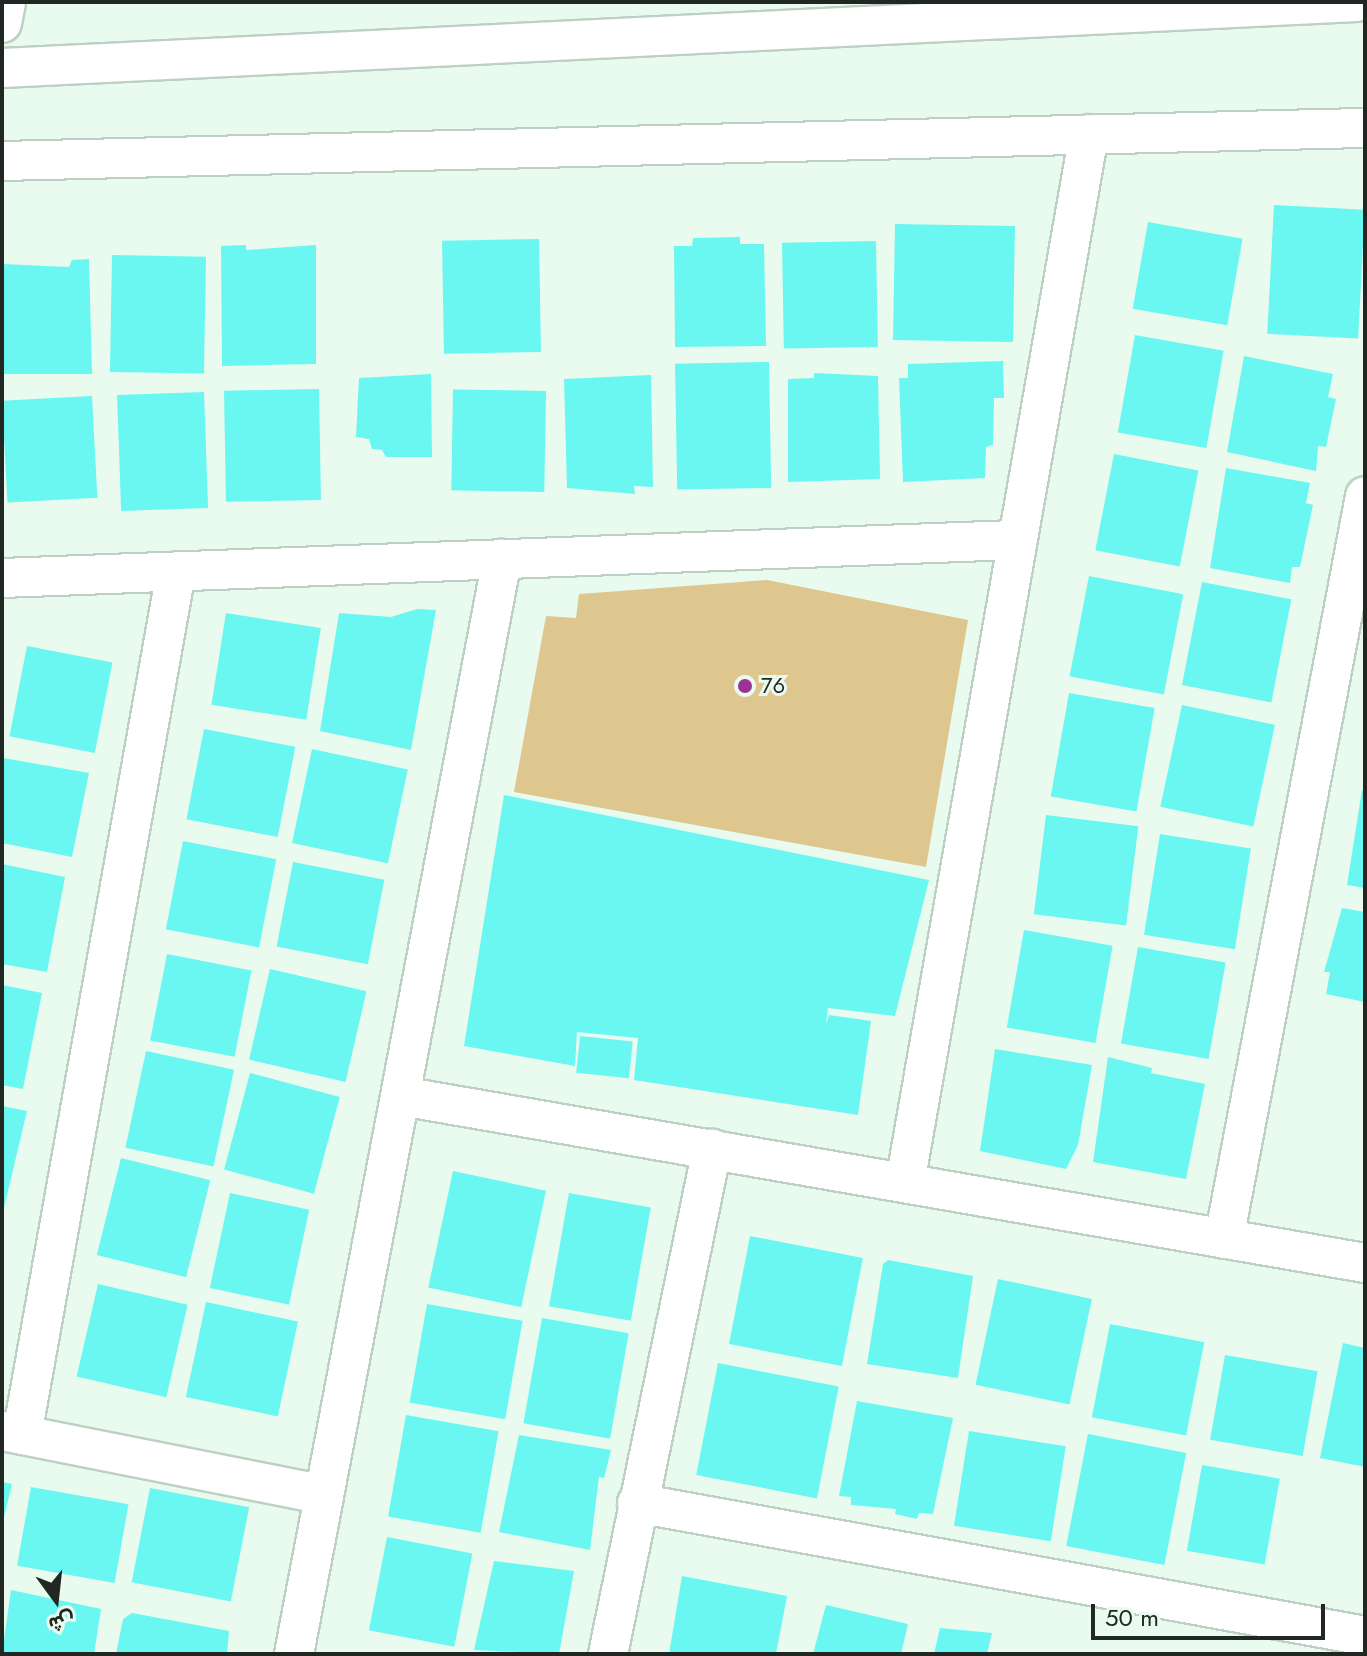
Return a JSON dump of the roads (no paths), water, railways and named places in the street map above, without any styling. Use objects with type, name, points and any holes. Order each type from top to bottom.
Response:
[{"type":"street","points":[[2,23],[6,2]]},
{"type":"street","points":[[2,68],[1249,4],[1356,2]]},
{"type":"street","points":[[2,161],[1365,128]]},
{"type":"street","points":[[905,1183],[1089,134]]},
{"type":"street","points":[[1224,1239],[1365,499]]},
{"type":"street","points":[[2,578],[1016,540]]},
{"type":"street","points":[[294,1654],[502,559]]},
{"type":"street","points":[[176,572],[12,1433],[324,1495]]},
{"type":"street","points":[[401,1096],[1365,1263]]},
{"type":"street","points":[[608,1654],[712,1149]]},
{"type":"street","points":[[637,1503],[1365,1636]]},
{"type":"place","name":"76","points":[[745,686]]}]
